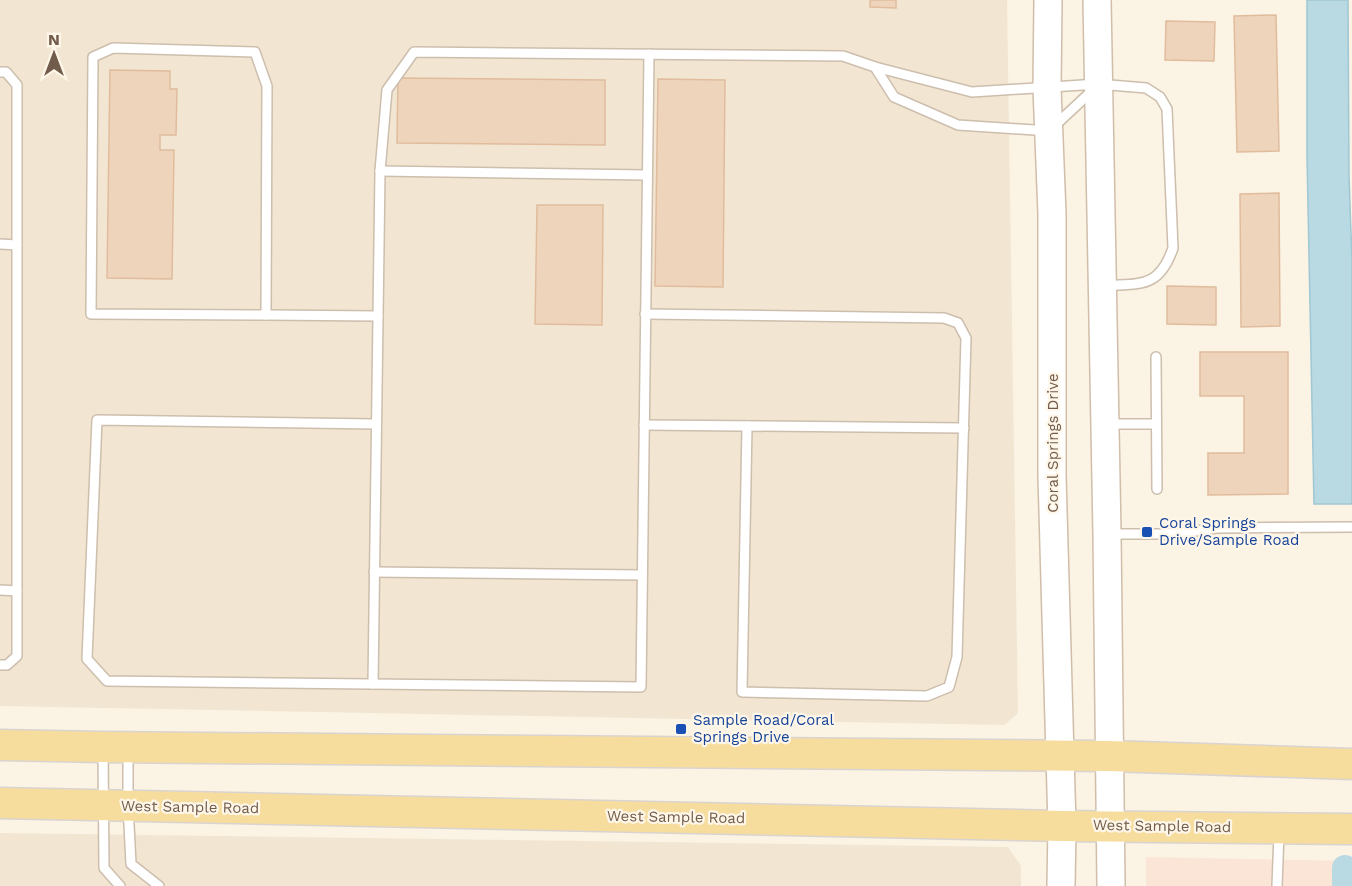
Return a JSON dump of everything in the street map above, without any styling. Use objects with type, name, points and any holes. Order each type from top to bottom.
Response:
[{"type":"main road","name":"Coral Springs Drive","points":[[1048,0],[1047,88],[1052,214],[1052,476],[1062,886]]},
{"type":"main road","points":[[1097,0],[1111,886]]},
{"type":"main road","points":[[0,745],[1109,756],[1352,764]]},
{"type":"main road","name":"West Sample Road","points":[[0,803],[1062,826],[1352,829]]},
{"type":"lane","points":[[266,315],[267,86],[255,51],[113,48],[93,57],[91,314],[378,316]]},
{"type":"lane","points":[[373,684],[380,171],[387,90],[414,52],[843,56],[875,67],[972,92],[1098,84],[1146,88],[1160,97],[1167,109],[1173,248],[1160,273],[1147,282],[1102,287]]},
{"type":"lane","points":[[376,424],[97,420],[87,659],[107,681],[641,687],[649,54]]},
{"type":"lane","points":[[875,67],[894,98],[958,125],[1049,131],[1098,84]]},
{"type":"lane","points":[[0,72],[6,72],[17,85],[17,656],[7,665],[0,665]]},
{"type":"lane","points":[[380,171],[647,175]]},
{"type":"lane","points":[[0,244],[17,245]]},
{"type":"lane","points":[[645,315],[944,318],[958,323],[966,338],[964,428],[957,657],[949,687],[927,696],[742,692],[747,426]]},
{"type":"lane","points":[[1156,357],[1157,489]]},
{"type":"lane","points":[[1105,424],[1156,424]]},
{"type":"lane","points":[[644,425],[964,428]]},
{"type":"lane","points":[[1107,534],[1180,533],[1217,528],[1352,527]]},
{"type":"lane","points":[[374,572],[642,575]]},
{"type":"lane","points":[[0,590],[17,591]]},
{"type":"lane","points":[[115,747],[116,805],[104,868],[120,886]]},
{"type":"lane","points":[[115,747],[116,805],[131,864],[159,886]]},
{"type":"lane","points":[[1277,886],[1279,828]]},
{"type":"shaded area","points":[[0,0],[1007,0],[1018,713],[1004,725],[0,706]]},
{"type":"shaded area","points":[[0,833],[1008,847],[1021,866],[1021,886],[0,886]]},
{"type":"shaded area","points":[[1146,857],[1352,861],[1352,886],[1146,886]]},
{"type":"water","points":[[1307,0],[1348,0],[1352,260],[1352,504],[1314,504],[1307,156]]},
{"type":"building","points":[[870,0],[896,0],[896,8],[870,7]]},
{"type":"building","points":[[1276,15],[1279,151],[1237,152],[1234,16]]},
{"type":"building","points":[[1166,21],[1215,22],[1214,61],[1165,60]]},
{"type":"building","points":[[110,70],[170,71],[170,89],[177,89],[176,135],[160,135],[160,150],[174,150],[172,279],[107,278]]},
{"type":"building","points":[[398,78],[605,80],[605,145],[397,143]]},
{"type":"building","points":[[658,79],[725,80],[723,287],[655,286]]},
{"type":"building","points":[[1279,193],[1280,326],[1241,327],[1240,194]]},
{"type":"building","points":[[537,205],[603,205],[602,325],[535,324]]},
{"type":"building","points":[[1167,286],[1216,287],[1216,325],[1167,324]]},
{"type":"building","points":[[1200,352],[1288,352],[1288,494],[1208,495],[1208,453],[1244,453],[1244,396],[1200,396]]},
{"type":"waterway","points":[[1345,868],[1345,886]]},
{"type":"place","name":"Coral Springs Drive/Sample Road","points":[[1147,532]]},
{"type":"place","name":"Sample Road/Coral Springs Drive","points":[[681,729]]}]
